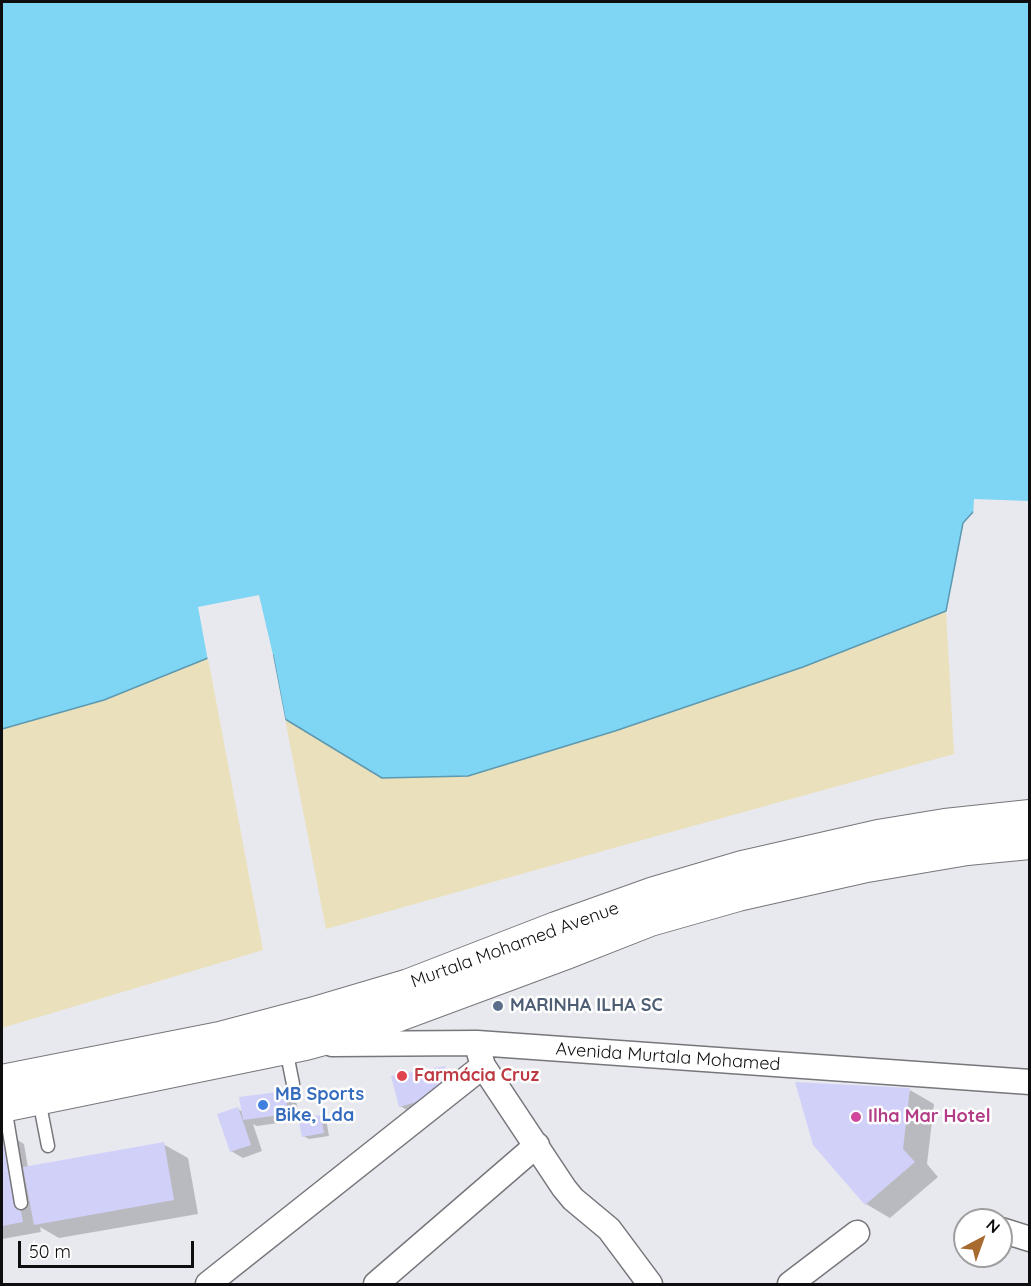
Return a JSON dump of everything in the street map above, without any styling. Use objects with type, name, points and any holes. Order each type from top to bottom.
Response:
[{"type":"street","name":"Murtala Mohamed Avenue","points":[[2,1098],[409,985],[556,928],[742,867],[878,836],[945,825],[1029,816]]},
{"type":"street","name":"Murtala Mohamed Avenue","points":[[2,1098],[39,1099],[296,1046],[364,1028],[650,920],[738,894],[867,866],[967,849],[1029,843]]},
{"type":"street","name":"Avenida Murtala Mohamed","points":[[296,1046],[1029,1082]]},
{"type":"street","points":[[208,1284],[480,1055],[564,1188],[573,1199],[609,1229],[650,1284]]},
{"type":"street","points":[[376,1284],[537,1145]]},
{"type":"street","points":[[790,1284],[857,1233]]},
{"type":"street","points":[[1013,1234],[1029,1239]]},
{"type":"lane","points":[[293,1084],[296,1046]]},
{"type":"lane","points":[[2,1098],[21,1203]]},
{"type":"lane","points":[[39,1099],[48,1146]]},
{"type":"sand","points":[[946,611],[954,754],[326,929],[285,719],[382,778],[615,731],[803,667]]},
{"type":"sand","points":[[208,658],[263,950],[2,1028],[2,729],[104,700]]},
{"type":"water","points":[[2,2],[1029,2],[1029,518],[973,512],[963,523],[946,611],[803,667],[615,731],[468,776],[382,778],[285,719],[273,655],[208,658],[104,700],[2,729]]},
{"type":"pier","points":[[974,499],[1029,501],[1030,521],[974,515],[973,517]]},
{"type":"pier","points":[[259,595],[286,723],[282,719],[271,659],[208,661],[198,607]]},
{"type":"building","points":[[445,1066],[450,1087],[423,1100],[399,1107],[391,1076]]},
{"type":"building","name":"Ilha Mar Hotel","points":[[795,1082],[910,1088],[903,1149],[915,1162],[865,1205],[813,1145]]},
{"type":"building","points":[[285,1091],[288,1114],[243,1120],[239,1097]]},
{"type":"building","points":[[238,1107],[251,1145],[230,1152],[217,1114]]},
{"type":"building","points":[[321,1115],[324,1133],[302,1137],[298,1118]]},
{"type":"building","points":[[6,1132],[23,1222],[2,1226],[2,1133]]},
{"type":"building","points":[[164,1142],[174,1200],[34,1225],[23,1167]]},
{"type":"place","name":"MARINHA ILHA SC","points":[[498,1006]]},
{"type":"place","name":"Farmácia Cruz","points":[[402,1076]]},
{"type":"place","name":"MB Sports Bike, Lda","points":[[263,1105]]},
{"type":"place","name":"Ilha Mar Hotel","points":[[856,1117]]}]
